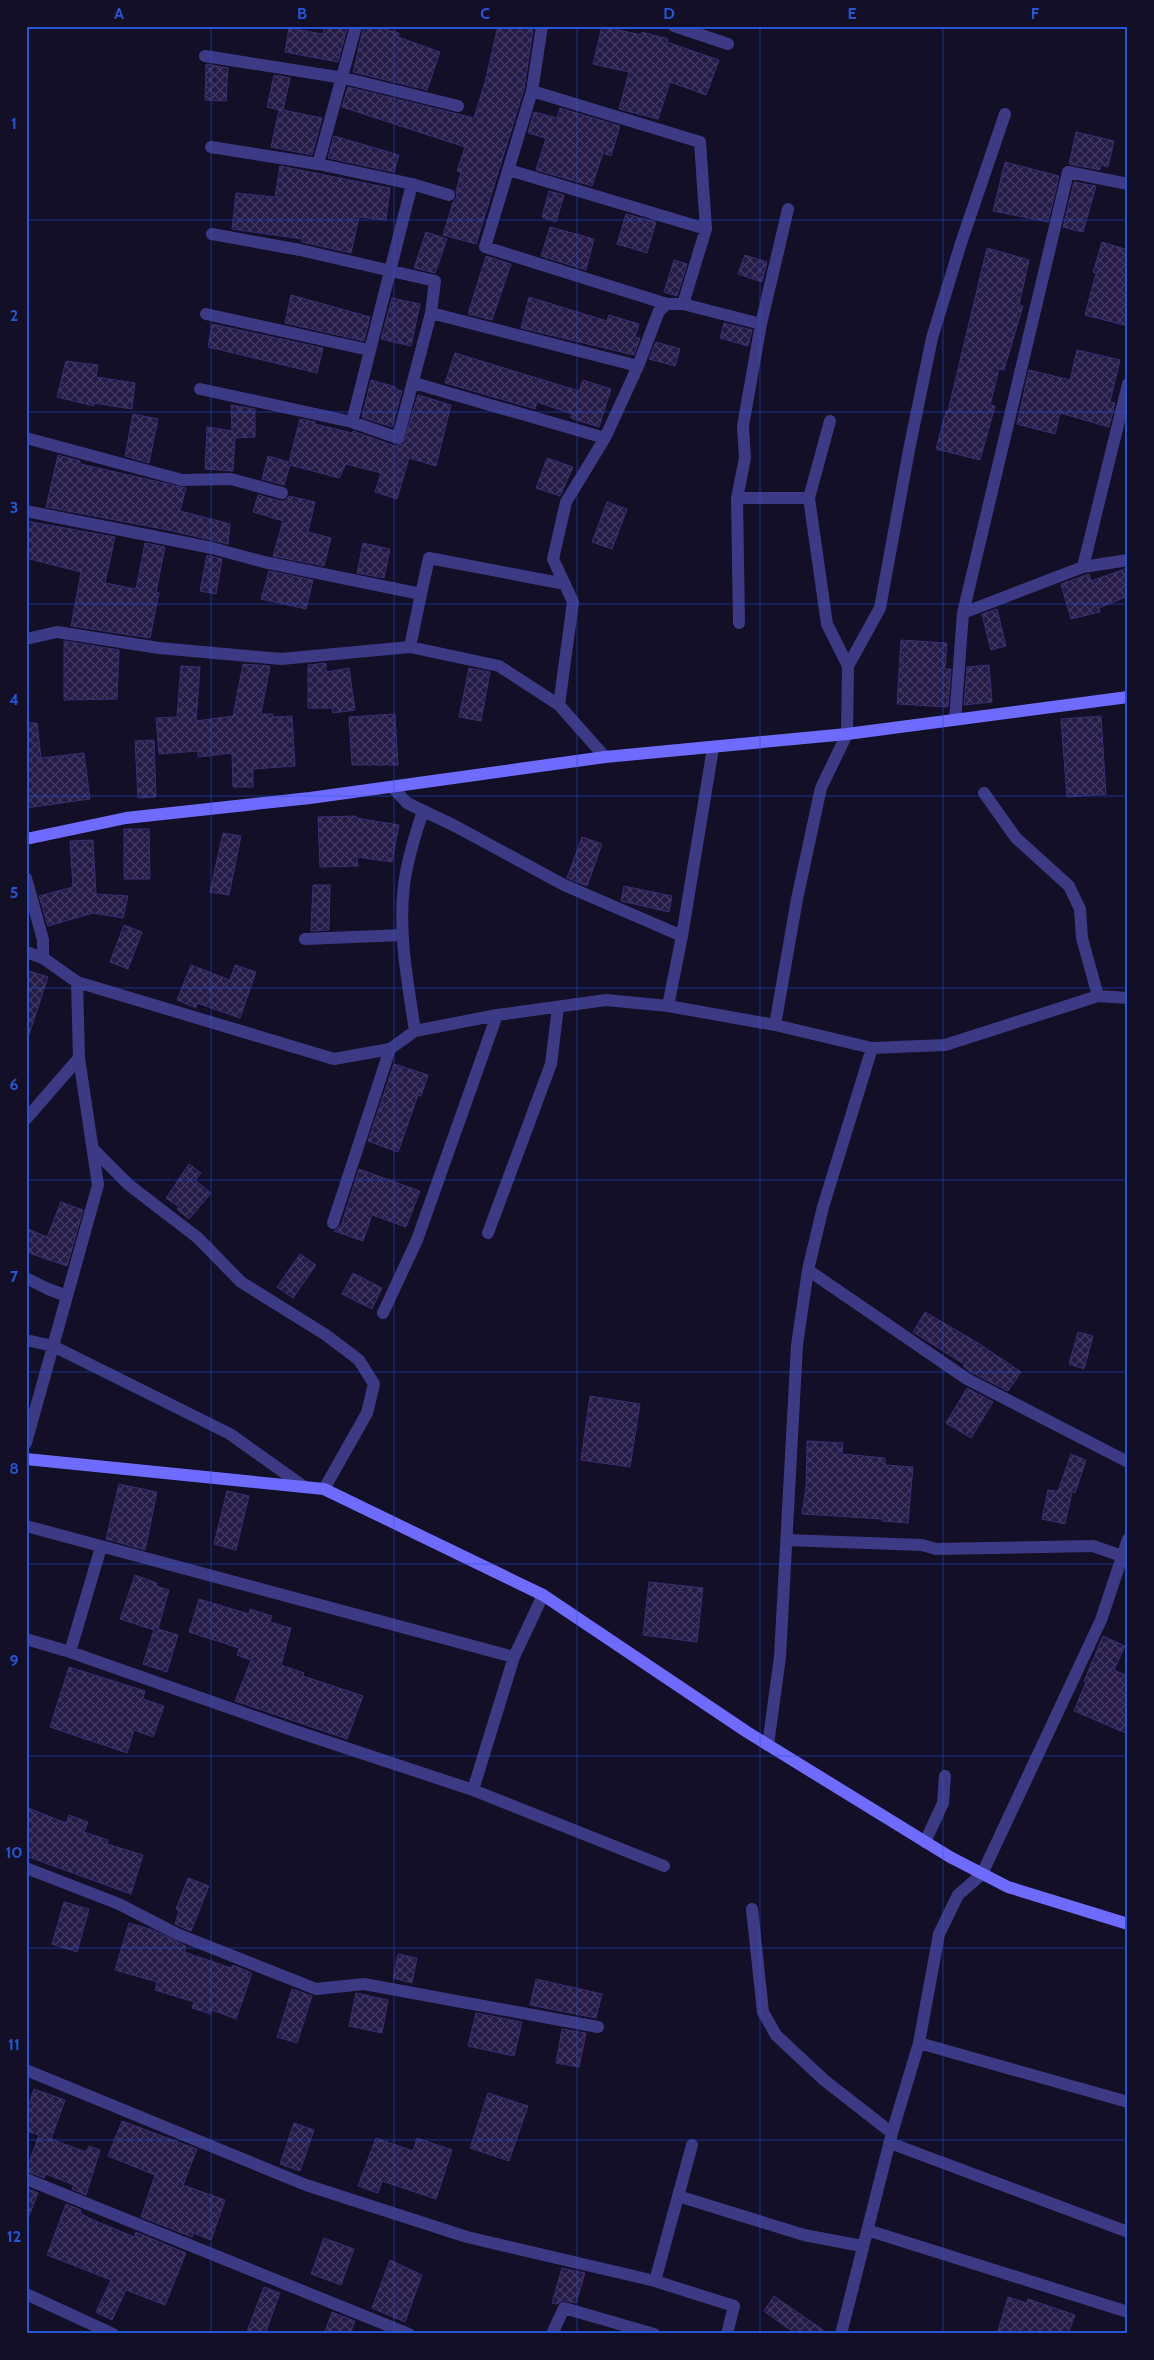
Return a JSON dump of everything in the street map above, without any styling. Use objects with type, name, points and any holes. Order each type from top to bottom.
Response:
[{"type":"main road","points":[[26,839],[126,818],[392,787],[605,757],[847,734],[1128,697]]},
{"type":"main road","points":[[26,1459],[324,1489],[543,1596],[768,1745],[925,1842],[982,1874],[1008,1886],[1128,1924]]},
{"type":"street","points":[[318,164],[344,78],[356,26]]},
{"type":"street","points":[[542,26],[532,91],[486,247],[667,304],[683,304],[761,324]]},
{"type":"street","points":[[674,26],[728,44]]},
{"type":"street","points":[[205,56],[344,78],[458,106]]},
{"type":"street","points":[[532,91],[700,142],[706,230],[683,304]]},
{"type":"street","points":[[848,666],[880,608],[932,338],[961,243],[1005,114]]},
{"type":"street","points":[[211,147],[318,164],[412,184],[449,195]]},
{"type":"street","points":[[509,170],[706,230]]},
{"type":"street","points":[[955,720],[963,613],[1068,172],[1128,184]]},
{"type":"street","points":[[352,422],[412,184]]},
{"type":"street","points":[[739,623],[736,498],[745,458],[743,426],[761,324],[788,209]]},
{"type":"street","points":[[200,389],[352,422],[398,438],[431,313],[435,281],[300,250],[212,234]]},
{"type":"street","points":[[559,705],[573,602],[553,559],[566,502],[605,438],[638,366],[659,311],[667,304]]},
{"type":"street","points":[[431,313],[638,366]]},
{"type":"street","points":[[206,314],[369,350]]},
{"type":"street","points":[[414,383],[605,438]]},
{"type":"street","points":[[1083,567],[1128,384]]},
{"type":"street","points":[[775,1025],[797,899],[821,788],[847,734],[848,666],[827,624],[809,498],[830,421]]},
{"type":"street","points":[[26,438],[182,480],[231,479],[282,493]]},
{"type":"street","points":[[736,498],[809,498]]},
{"type":"street","points":[[26,511],[212,548],[264,562],[421,594]]},
{"type":"street","points":[[410,647],[429,558],[565,584]]},
{"type":"street","points":[[963,613],[1083,567],[1128,560]]},
{"type":"street","points":[[26,639],[57,632],[159,648],[281,659],[410,647],[499,666],[559,705],[605,757]]},
{"type":"street","points":[[668,1006],[682,936],[713,748]]},
{"type":"street","points":[[392,787],[407,803],[564,885],[682,936]]},
{"type":"street","points":[[984,793],[1016,838],[1069,886],[1080,909],[1082,938],[1098,996]]},
{"type":"street","points":[[415,1031],[402,935],[404,886],[412,845],[423,811]]},
{"type":"street","points":[[26,878],[43,940],[43,958]]},
{"type":"street","points":[[305,939],[402,935]]},
{"type":"street","points":[[26,952],[43,958],[77,982],[334,1059],[390,1049],[415,1031],[496,1014],[606,1000],[668,1006],[775,1025],[872,1048],[945,1045],[1098,996],[1127,997]]},
{"type":"street","points":[[26,1443],[98,1185],[78,1058],[77,982]]},
{"type":"street","points":[[488,1233],[551,1064],[558,1007]]},
{"type":"street","points":[[383,1313],[417,1240],[496,1014]]},
{"type":"street","points":[[768,1745],[780,1657],[797,1345],[808,1270],[823,1207],[872,1048]]},
{"type":"street","points":[[333,1223],[390,1049]]},
{"type":"street","points":[[26,1119],[78,1058]]},
{"type":"street","points":[[93,1149],[129,1185],[198,1238],[241,1282],[326,1335],[359,1360],[374,1384],[367,1413],[324,1489]]},
{"type":"street","points":[[808,1270],[967,1379],[1128,1462]]},
{"type":"street","points":[[26,1278],[68,1296]]},
{"type":"street","points":[[26,1340],[53,1346],[230,1434],[303,1486]]},
{"type":"street","points":[[26,1526],[514,1657]]},
{"type":"street","points":[[841,2334],[862,2246],[919,2043],[939,1934],[958,1895],[982,1874],[1101,1620],[1128,1539]]},
{"type":"street","points":[[786,1540],[922,1545],[936,1549],[1093,1546],[1122,1556]]},
{"type":"street","points":[[70,1652],[101,1547]]},
{"type":"street","points":[[473,1790],[514,1657],[543,1596]]},
{"type":"street","points":[[26,1639],[70,1652],[298,1732],[473,1790],[664,1866]]},
{"type":"street","points":[[925,1842],[943,1803],[945,1776]]},
{"type":"street","points":[[26,1868],[118,1904],[177,1934],[316,1989],[364,1984],[598,2027]]},
{"type":"street","points":[[752,1909],[763,2012],[776,2035],[891,2138],[1128,2232]]},
{"type":"street","points":[[919,2043],[1128,2102]]},
{"type":"street","points":[[26,2070],[306,2185],[467,2238],[655,2281],[734,2306],[727,2334]]},
{"type":"street","points":[[655,2281],[692,2144]]},
{"type":"street","points":[[26,2179],[409,2334]]},
{"type":"street","points":[[678,2196],[804,2235],[862,2246]]},
{"type":"street","points":[[867,2230],[1128,2312]]},
{"type":"street","points":[[26,2294],[113,2334]]},
{"type":"street","points":[[552,2334],[564,2308],[654,2334]]},
{"type":"building","points":[[325,26],[347,28],[338,62],[285,52],[289,28],[323,34]]},
{"type":"building","points":[[364,26],[374,26],[399,33],[398,37],[440,52],[427,90],[353,72]]},
{"type":"building","points":[[498,26],[522,26],[533,30],[524,89],[476,244],[443,235],[453,202],[457,197],[456,191],[461,172],[457,171],[465,147],[342,107],[348,87],[474,118],[485,82]]},
{"type":"building","points":[[602,26],[641,35],[642,32],[668,39],[667,42],[719,60],[706,95],[670,82],[658,119],[619,109],[629,72],[593,64]]},
{"type":"building","points":[[206,64],[228,68],[226,101],[205,100]]},
{"type":"building","points":[[274,75],[290,78],[283,110],[322,118],[312,155],[271,147],[279,110],[267,107]]},
{"type":"building","points":[[560,108],[620,126],[611,156],[603,153],[592,186],[536,170],[546,138],[528,133],[534,112],[557,118]]},
{"type":"building","points":[[1076,132],[1114,141],[1108,167],[1101,165],[1100,170],[1069,164]]},
{"type":"building","points":[[334,136],[399,155],[394,172],[328,158]]},
{"type":"building","points":[[1005,162],[1059,176],[1048,222],[993,211]]},
{"type":"building","points":[[280,166],[390,188],[386,220],[359,217],[351,253],[302,242],[302,239],[232,229],[236,193],[275,197]]},
{"type":"building","points":[[1074,182],[1096,186],[1083,232],[1063,227]]},
{"type":"building","points":[[549,191],[564,195],[556,222],[542,217]]},
{"type":"building","points":[[626,214],[656,222],[647,253],[617,244]]},
{"type":"building","points":[[550,227],[594,239],[586,270],[541,256]]},
{"type":"building","points":[[426,232],[447,239],[435,273],[414,268]]},
{"type":"building","points":[[1102,242],[1128,250],[1128,326],[1085,315],[1096,273],[1093,272]]},
{"type":"building","points":[[987,248],[1029,260],[1019,305],[1023,306],[1004,370],[999,369],[990,405],[995,406],[980,460],[936,449],[946,411],[948,411]]},
{"type":"building","points":[[745,255],[767,262],[762,282],[738,274]]},
{"type":"building","points":[[486,256],[511,264],[492,320],[468,314]]},
{"type":"building","points":[[674,260],[687,264],[677,296],[664,292]]},
{"type":"building","points":[[291,295],[370,317],[364,341],[285,323]]},
{"type":"building","points":[[529,297],[607,321],[609,315],[639,324],[635,337],[640,338],[634,355],[521,328]]},
{"type":"building","points":[[392,298],[420,304],[411,346],[381,339]]},
{"type":"building","points":[[724,323],[752,330],[748,346],[720,338]]},
{"type":"building","points":[[212,324],[323,348],[317,373],[208,347]]},
{"type":"building","points":[[656,342],[680,349],[675,366],[649,359]]},
{"type":"building","points":[[1077,350],[1120,360],[1110,402],[1115,403],[1109,427],[1060,413],[1055,434],[1017,424],[1029,370],[1070,380]]},
{"type":"building","points":[[455,353],[579,391],[583,380],[611,389],[599,427],[571,418],[572,414],[537,402],[535,409],[445,383]]},
{"type":"building","points":[[66,361],[98,365],[96,377],[135,383],[132,409],[94,403],[94,406],[57,397]]},
{"type":"building","points":[[371,380],[396,387],[396,389],[402,391],[392,427],[362,417]]},
{"type":"building","points":[[418,395],[451,405],[436,466],[409,458],[397,499],[375,492],[381,473],[346,464],[339,478],[290,465],[284,485],[262,479],[268,456],[289,462],[300,419],[352,433],[353,431],[395,446],[403,444]]},
{"type":"building","points":[[231,405],[255,409],[255,437],[235,438],[233,471],[205,469],[207,427],[232,431]]},
{"type":"building","points":[[133,414],[158,419],[149,463],[125,456]]},
{"type":"building","points":[[58,455],[80,461],[80,464],[186,488],[180,511],[230,524],[228,544],[168,530],[46,507]]},
{"type":"building","points":[[547,458],[573,467],[560,496],[536,488]]},
{"type":"building","points":[[258,495],[280,501],[285,501],[289,496],[315,502],[308,532],[331,538],[324,566],[273,556],[283,521],[253,512]]},
{"type":"building","points":[[607,502],[627,509],[612,549],[592,542]]},
{"type":"building","points":[[26,521],[115,537],[105,583],[136,589],[145,543],[165,547],[156,592],[159,593],[150,638],[71,626],[81,572],[26,558]]},
{"type":"building","points":[[363,543],[390,549],[384,578],[357,573]]},
{"type":"building","points":[[207,555],[222,559],[216,594],[200,591]]},
{"type":"building","points":[[1128,568],[1128,596],[1099,608],[1100,612],[1071,619],[1061,584],[1089,574],[1091,581]]},
{"type":"building","points":[[269,571],[313,580],[306,609],[261,599]]},
{"type":"building","points":[[997,609],[1006,646],[991,650],[982,614]]},
{"type":"building","points":[[901,640],[947,643],[945,669],[951,669],[948,707],[897,704]]},
{"type":"building","points":[[64,641],[119,650],[117,699],[64,700]]},
{"type":"building","points":[[326,663],[326,672],[349,668],[355,710],[333,713],[332,708],[308,708],[308,665]]},
{"type":"building","points":[[243,664],[270,666],[261,714],[273,714],[273,717],[292,716],[295,766],[253,769],[253,787],[233,787],[232,753],[198,757],[198,751],[159,754],[156,718],[177,717],[181,666],[200,667],[196,721],[233,716]]},
{"type":"building","points":[[989,665],[992,702],[964,705],[967,667]]},
{"type":"building","points":[[469,668],[490,672],[481,721],[459,717]]},
{"type":"building","points":[[395,714],[398,765],[352,765],[349,717]]},
{"type":"building","points":[[1101,716],[1106,794],[1067,797],[1061,719]]},
{"type":"building","points":[[26,723],[37,723],[41,758],[84,753],[90,799],[26,808]]},
{"type":"building","points":[[154,740],[156,797],[138,798],[135,741]]},
{"type":"building","points":[[356,816],[356,818],[399,825],[392,862],[357,857],[358,866],[320,867],[318,817]]},
{"type":"building","points":[[124,829],[149,829],[150,879],[124,879]]},
{"type":"building","points":[[223,833],[241,836],[229,895],[210,892]]},
{"type":"building","points":[[582,837],[602,844],[587,886],[567,878]]},
{"type":"building","points":[[93,840],[96,894],[128,896],[123,918],[93,913],[48,926],[39,896],[73,887],[70,841]]},
{"type":"building","points":[[313,885],[330,885],[329,930],[311,931]]},
{"type":"building","points":[[624,886],[672,896],[669,912],[621,901]]},
{"type":"building","points":[[124,925],[142,932],[128,969],[110,962]]},
{"type":"building","points":[[191,965],[230,980],[235,965],[256,972],[240,1018],[197,1003],[196,1008],[177,1000]]},
{"type":"building","points":[[26,970],[48,977],[29,1035],[26,1034]]},
{"type":"building","points":[[394,1064],[428,1075],[421,1096],[418,1095],[398,1152],[368,1141]]},
{"type":"building","points":[[189,1164],[201,1173],[195,1180],[211,1193],[189,1219],[177,1209],[179,1207],[166,1198]]},
{"type":"building","points":[[359,1169],[420,1191],[406,1227],[372,1215],[363,1241],[334,1231],[341,1226]]},
{"type":"building","points":[[61,1202],[83,1210],[67,1266],[26,1252],[26,1228],[47,1237]]},
{"type":"building","points":[[300,1254],[316,1265],[293,1298],[277,1287]]},
{"type":"building","points":[[353,1273],[382,1288],[372,1309],[342,1294]]},
{"type":"building","points":[[925,1312],[978,1343],[1021,1372],[1008,1391],[971,1372],[963,1366],[964,1364],[913,1332]]},
{"type":"building","points":[[1078,1332],[1093,1336],[1084,1369],[1069,1364]]},
{"type":"building","points":[[967,1388],[993,1402],[971,1438],[946,1423]]},
{"type":"building","points":[[590,1396],[640,1404],[630,1467],[581,1460]]},
{"type":"building","points":[[807,1441],[843,1443],[842,1454],[885,1458],[885,1465],[913,1467],[908,1523],[882,1521],[883,1519],[802,1514],[806,1487]]},
{"type":"building","points":[[1071,1454],[1086,1460],[1075,1493],[1072,1492],[1065,1524],[1042,1519],[1048,1490],[1058,1491]]},
{"type":"building","points":[[119,1484],[157,1492],[145,1550],[106,1539]]},
{"type":"building","points":[[227,1491],[249,1496],[236,1550],[214,1544]]},
{"type":"building","points":[[135,1575],[157,1583],[156,1586],[169,1590],[158,1629],[178,1635],[167,1672],[143,1664],[154,1630],[120,1619]]},
{"type":"building","points":[[649,1582],[703,1588],[697,1642],[643,1635]]},
{"type":"building","points":[[199,1599],[249,1614],[250,1609],[272,1616],[270,1622],[291,1628],[281,1665],[304,1673],[303,1676],[363,1696],[347,1739],[235,1701],[251,1660],[237,1655],[239,1648],[189,1632]]},
{"type":"building","points":[[1103,1636],[1125,1646],[1114,1670],[1128,1676],[1128,1734],[1074,1711]]},
{"type":"building","points":[[69,1667],[145,1691],[143,1699],[164,1706],[153,1737],[134,1730],[127,1753],[50,1727]]},
{"type":"building","points":[[26,1807],[66,1823],[69,1815],[88,1822],[84,1832],[108,1840],[107,1844],[143,1855],[131,1894],[26,1856]]},
{"type":"building","points":[[188,1878],[209,1886],[191,1931],[175,1924],[179,1911],[176,1909]]},
{"type":"building","points":[[64,1902],[89,1909],[77,1952],[52,1944]]},
{"type":"building","points":[[129,1923],[153,1930],[186,1946],[184,1952],[231,1968],[233,1965],[252,1973],[236,2019],[212,2010],[211,2014],[192,2008],[194,2002],[155,1990],[157,1982],[115,1970]]},
{"type":"building","points":[[398,1954],[417,1958],[412,1983],[393,1978]]},
{"type":"building","points":[[536,1979],[602,1994],[596,2018],[530,2005]]},
{"type":"building","points":[[292,1989],[312,1996],[297,2043],[277,2037]]},
{"type":"building","points":[[356,1993],[388,2000],[382,2033],[349,2026]]},
{"type":"building","points":[[476,2013],[522,2022],[514,2056],[468,2046]]},
{"type":"building","points":[[562,2029],[586,2033],[579,2067],[556,2063]]},
{"type":"building","points":[[34,2089],[65,2100],[51,2139],[86,2152],[89,2146],[100,2150],[86,2195],[72,2189],[74,2185],[46,2174],[44,2178],[26,2171],[39,2135],[26,2131],[26,2113]]},
{"type":"building","points":[[488,2093],[528,2106],[509,2161],[470,2148]]},
{"type":"building","points":[[122,2121],[197,2149],[183,2185],[225,2200],[211,2240],[194,2233],[192,2237],[141,2217],[155,2175],[108,2156]]},
{"type":"building","points":[[294,2123],[314,2130],[300,2171],[280,2164]]},
{"type":"building","points":[[376,2138],[413,2151],[417,2138],[452,2150],[436,2199],[382,2181],[378,2193],[358,2186]]},
{"type":"building","points":[[26,2188],[38,2193],[27,2221],[26,2221]]},
{"type":"building","points":[[66,2204],[81,2210],[80,2213],[91,2219],[134,2237],[136,2232],[186,2253],[165,2305],[126,2290],[112,2320],[96,2312],[111,2280],[47,2255]]},
{"type":"building","points":[[324,2238],[354,2249],[341,2285],[311,2274]]},
{"type":"building","points":[[390,2260],[422,2275],[405,2322],[372,2308]]},
{"type":"building","points":[[562,2268],[585,2273],[576,2303],[563,2300],[557,2304],[552,2303]]},
{"type":"building","points":[[264,2287],[280,2293],[265,2334],[246,2334]]},
{"type":"building","points":[[774,2296],[829,2334],[796,2334],[764,2311]]},
{"type":"building","points":[[1008,2297],[1027,2303],[1028,2299],[1075,2315],[1068,2334],[1028,2334],[1015,2329],[1014,2334],[997,2334]]},
{"type":"building","points":[[332,2312],[355,2321],[350,2334],[324,2334]]}]
